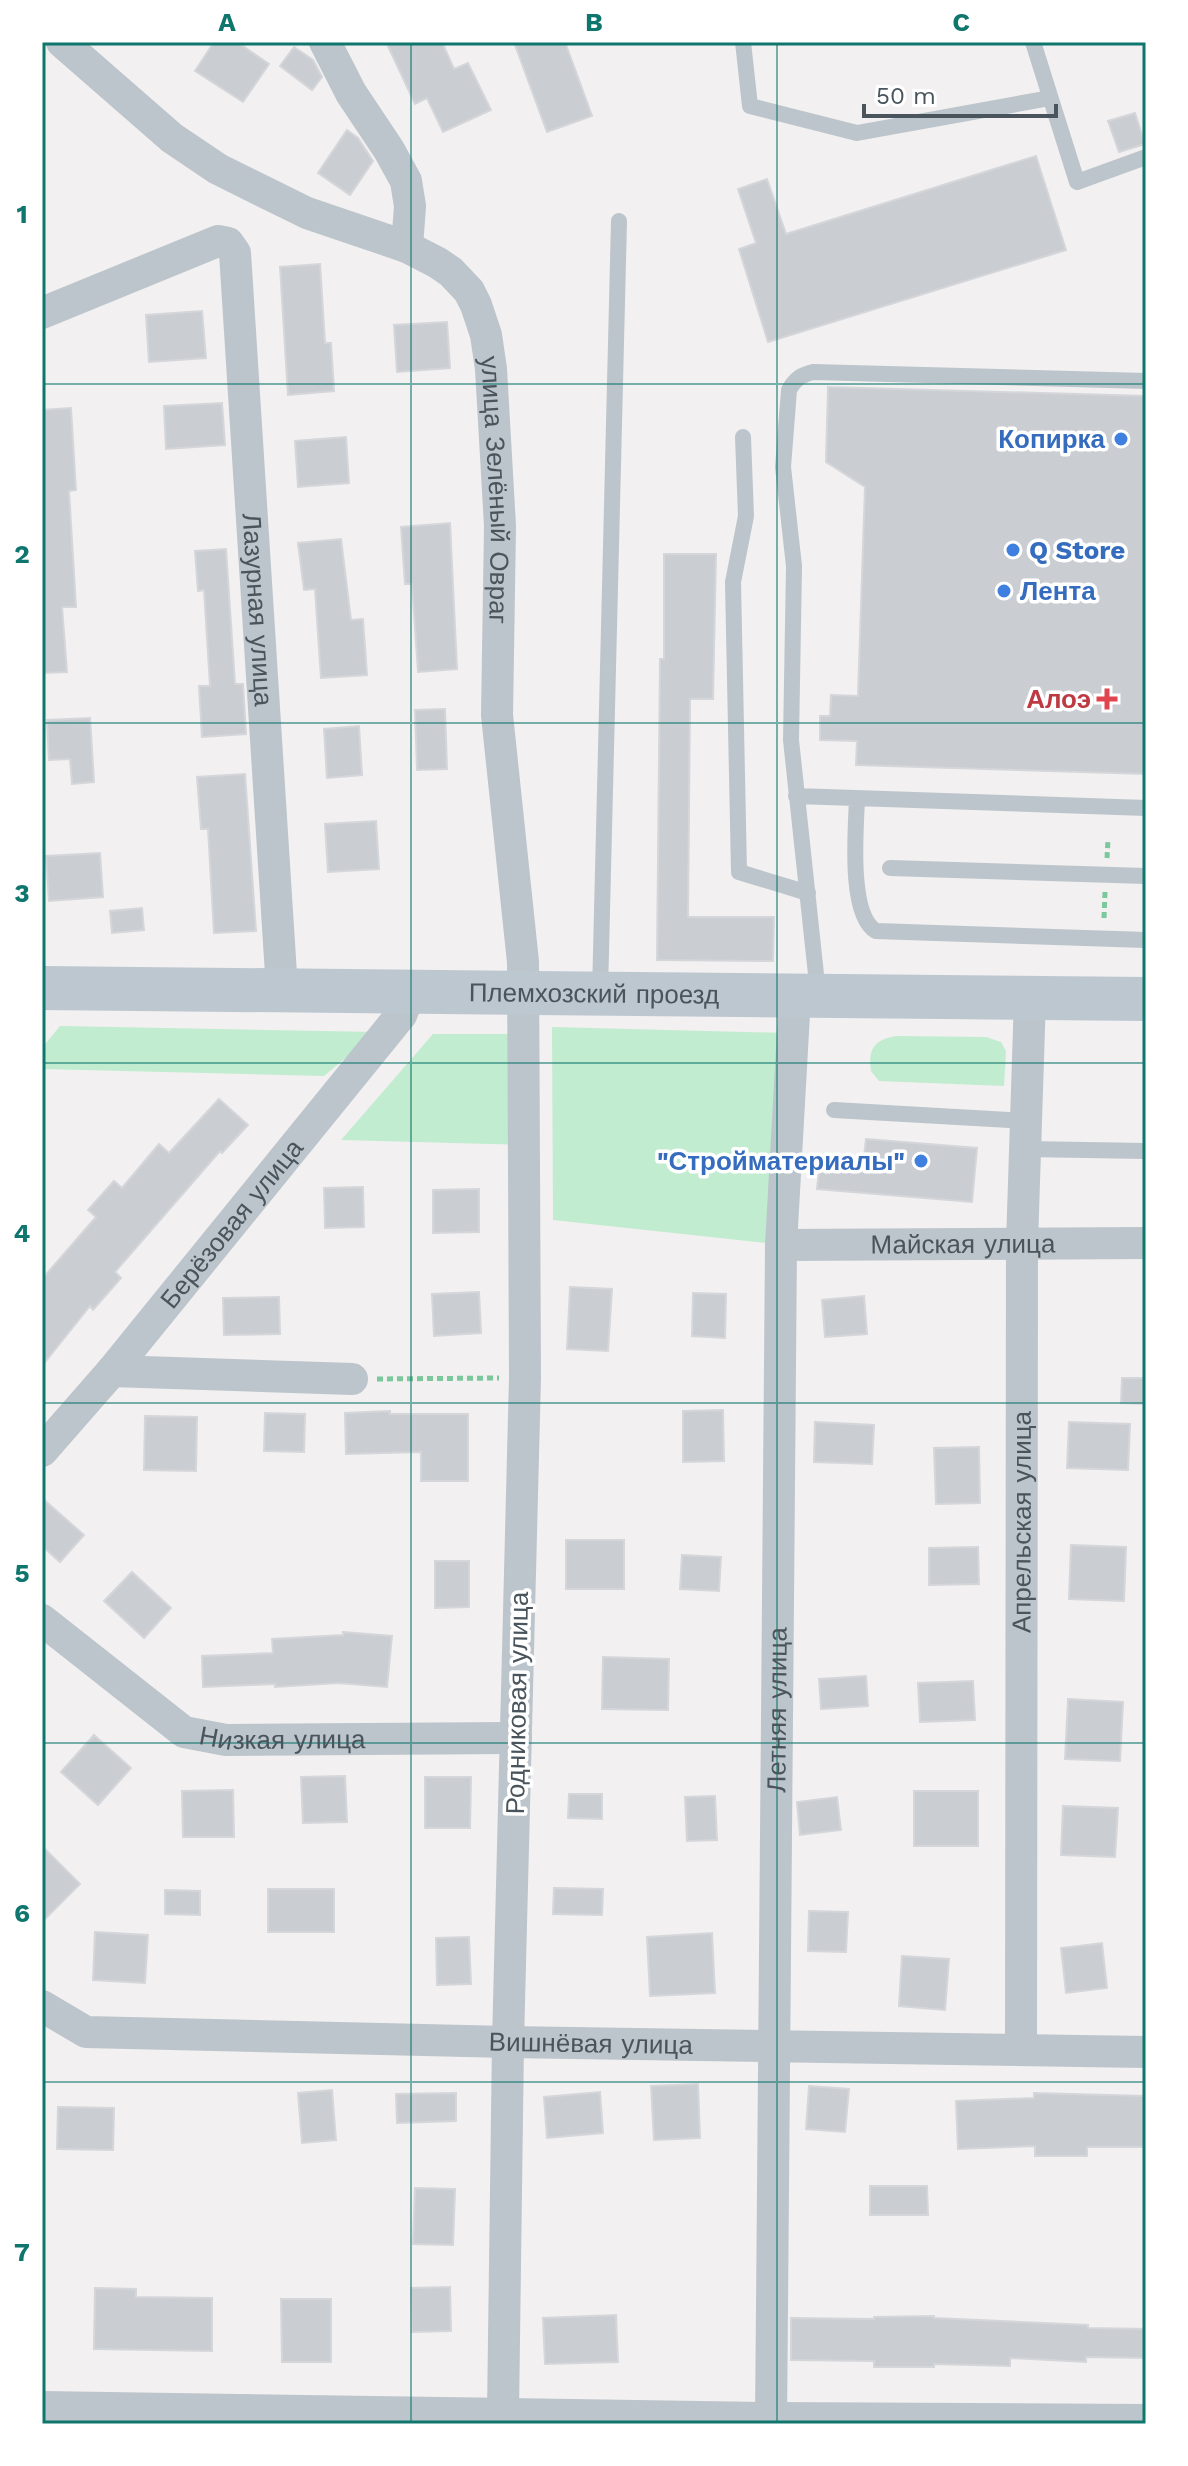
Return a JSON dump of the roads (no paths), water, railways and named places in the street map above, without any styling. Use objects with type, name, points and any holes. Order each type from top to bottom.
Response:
[{"type":"main road","name":"Племхозский проезд","points":[[43,989],[1146,999]]},
{"type":"street","points":[[62,42],[172,138],[218,169],[307,213],[407,247],[410,206],[406,181],[351,93],[325,42]]},
{"type":"street","name":"Лазурная улица","points":[[42,313],[218,241],[228,243],[235,253],[282,990]]},
{"type":"street","name":"улица Зелёный Овраг","points":[[407,247],[438,263],[462,281],[476,305],[487,344],[497,449],[500,526],[497,715],[522,944],[523,994]]},
{"type":"street","name":"Берёзовая улица","points":[[42,1451],[112,1371],[401,1015],[411,991]]},
{"type":"street","name":"Родниковая улица","points":[[503,2413],[508,2042],[525,1377],[523,994]]},
{"type":"street","name":"Летняя улица","points":[[771,2421],[781,1245],[807,996]]},
{"type":"street","name":"Апрельская улица","points":[[1021,2048],[1022,1244],[1030,997]]},
{"type":"street","name":"Майская улица","points":[[781,1245],[1146,1243]]},
{"type":"street","points":[[112,1371],[352,1379]]},
{"type":"street","name":"Низкая улица","points":[[42,1620],[184,1732],[226,1740],[516,1738]]},
{"type":"street","name":"Вишнёвая улица","points":[[42,2006],[86,2032],[1146,2052]]},
{"type":"street","points":[[42,2407],[503,2413],[771,2421],[1146,2420]]},
{"type":"lane","points":[[743,42],[750,106],[857,133],[1050,98]]},
{"type":"lane","points":[[1033,42],[1077,182],[1146,157]]},
{"type":"lane","points":[[600,995],[619,221]]},
{"type":"lane","points":[[807,996],[808,893],[796,796],[791,719],[794,566],[783,483],[787,400],[794,381],[803,374],[824,372],[1146,381]]},
{"type":"lane","points":[[743,437],[746,516],[733,582],[739,872],[808,893]]},
{"type":"lane","points":[[796,796],[1146,808]]},
{"type":"lane","points":[[857,799],[857,880],[864,917],[870,928],[876,931],[1146,940]]},
{"type":"lane","points":[[890,868],[1146,876]]},
{"type":"lane","points":[[834,1110],[1146,1151]]},
{"type":"place","name":"Копирка","points":[[1121,439]]},
{"type":"place","name":"Q Store","points":[[1013,550]]},
{"type":"place","name":"Лента","points":[[1004,591]]},
{"type":"place","name":"Алоэ","points":[[1107,699]]},
{"type":"place","name":"\"Стройматериалы\"","points":[[921,1161]]}]
